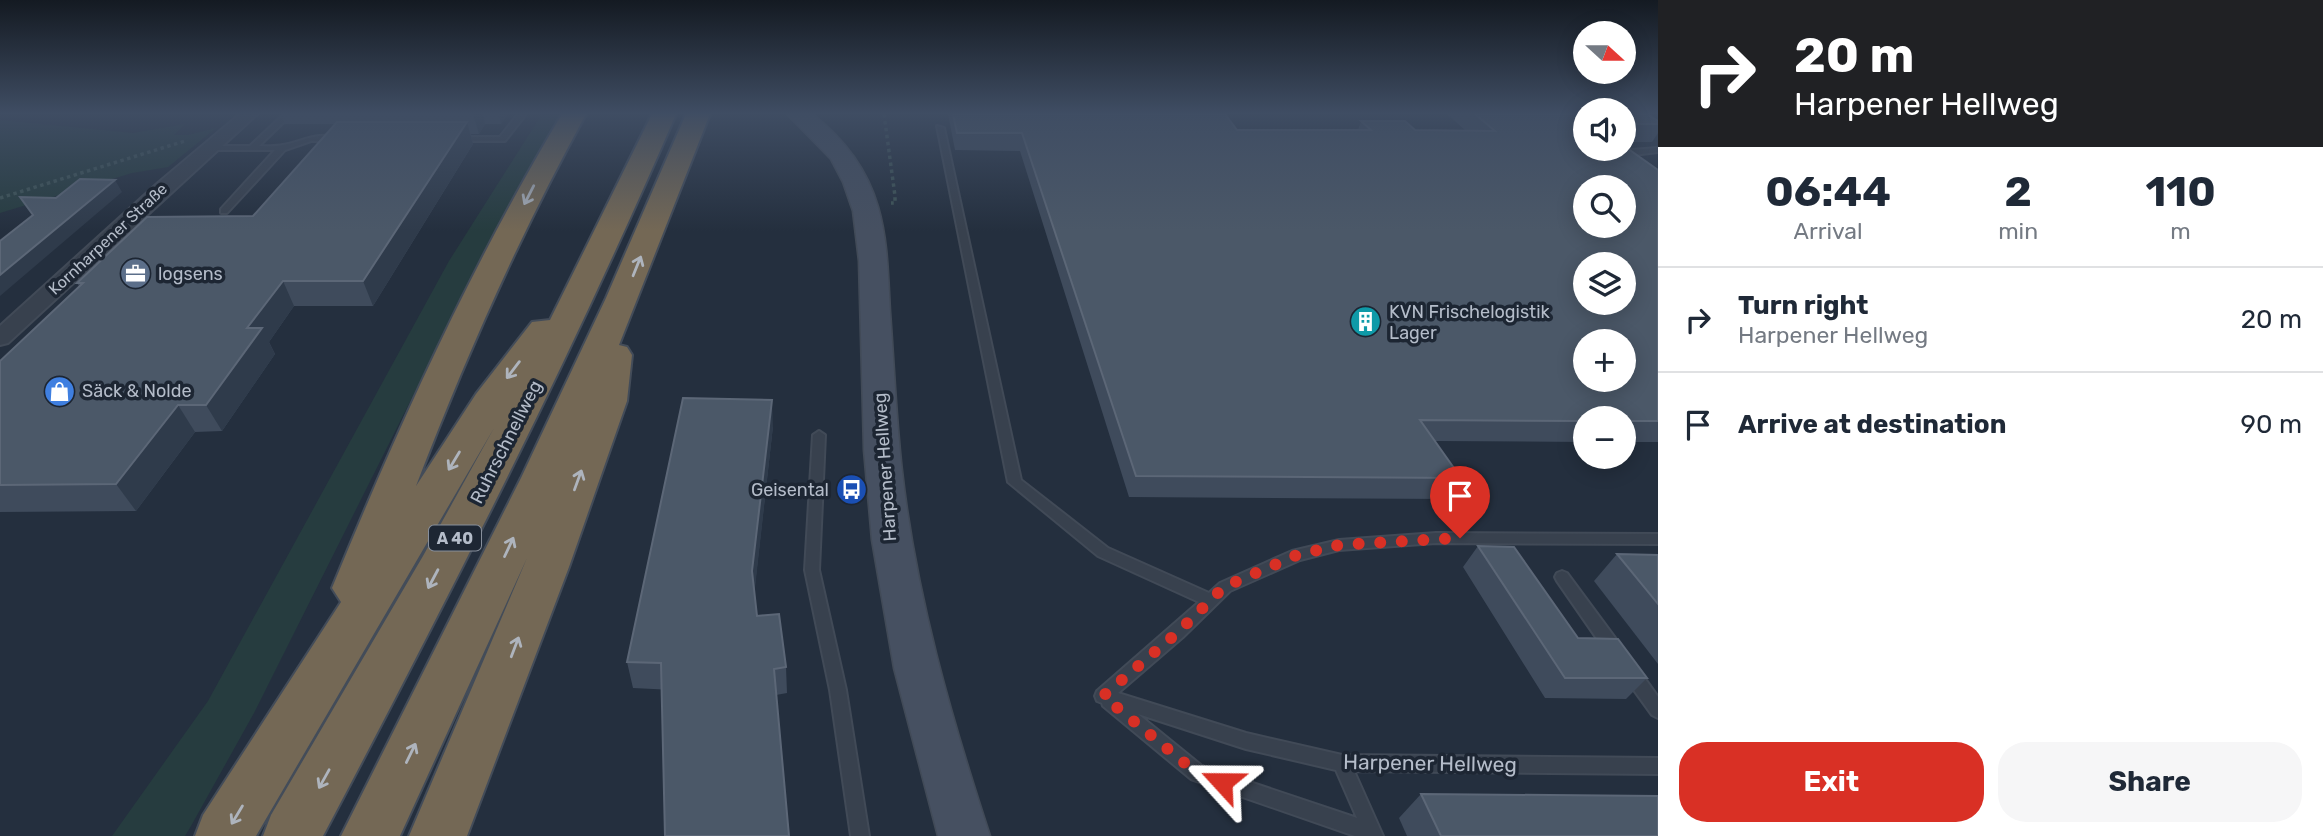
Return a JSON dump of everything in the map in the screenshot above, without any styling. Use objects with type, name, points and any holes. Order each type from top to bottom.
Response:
[{"type":"highway","points":[[298,715],[341,624],[404,459],[432,394],[496,258],[550,153]]},
{"type":"highway","name":"Ruhrschnellweg","points":[[292,836],[479,493],[609,235],[646,153]]},
{"type":"highway","name":"A 40","points":[[370,836],[444,685],[621,305],[682,153]]},
{"type":"highway","points":[[224,836],[489,403],[582,278],[609,235]]},
{"type":"highway","points":[[439,836],[491,710],[608,401],[621,305]]},
{"type":"highway","points":[[454,836],[491,710]]},
{"type":"main road","name":"Harpener Hellweg","points":[[840,153],[865,209],[873,276],[885,494],[891,548],[921,691],[964,836]]},
{"type":"street","name":"Kornharpener Straße","points":[[0,338],[203,153]]},
{"type":"lane","points":[[224,211],[277,153]]},
{"type":"lane","points":[[945,153],[1015,482],[1103,552],[1209,600]]},
{"type":"lane","points":[[1623,161],[1628,165]]},
{"type":"lane","points":[[819,435],[812,570],[838,690],[860,836]]},
{"type":"lane","points":[[1373,835],[1197,773],[1103,696],[1178,632],[1224,587],[1297,555],[1339,545],[1436,538],[1658,539]]},
{"type":"lane","points":[[1562,577],[1658,710]]},
{"type":"lane","name":"Harpener Hellweg","points":[[1103,696],[1246,741],[1342,763],[1658,766]]},
{"type":"lane","points":[[1342,763],[1373,835]]},
{"type":"path","points":[[0,198],[142,153]]},
{"type":"path","points":[[865,209],[895,202],[889,153]]},
{"type":"green space","points":[[0,153],[185,153],[168,167],[132,173],[0,213]]},
{"type":"green space","points":[[517,153],[544,153],[487,248],[254,713],[185,836],[112,836],[208,701],[449,261]]},
{"type":"building","points":[[309,153],[447,153],[363,281],[283,281],[247,328],[262,328],[206,405],[178,405],[116,484],[0,485],[0,361],[83,283],[77,283],[147,217],[253,216]]},
{"type":"building","name":"KVN Frischelogistik Lager","points":[[1029,153],[1573,153],[1573,161],[1636,161],[1636,154],[1658,170],[1658,421],[1636,421],[1636,406],[1573,406],[1573,421],[1420,420],[1461,478],[1136,476]]},
{"type":"building","points":[[80,179],[115,180],[0,275],[0,241],[33,215],[20,197],[56,198]]},
{"type":"building","points":[[683,398],[772,400],[752,571],[757,616],[779,614],[786,667],[774,669],[789,836],[665,836],[661,663],[627,662]]},
{"type":"building","points":[[1478,546],[1514,547],[1578,638],[1618,639],[1647,678],[1565,678]]},
{"type":"building","points":[[1617,554],[1658,555],[1658,604]]},
{"type":"building","points":[[1421,794],[1658,796],[1658,836],[1441,836]]},
{"type":"place","name":"logsens","points":[[135,274]]},
{"type":"place","name":"KVN Frischelogistik Lager","points":[[1366,322]]},
{"type":"place","name":"Säck & Nolde","points":[[59,391]]},
{"type":"place","name":"Geisental","points":[[852,490]]},
{"type":"route","points":[[1222,782],[1197,773],[1103,696],[1178,632],[1224,587],[1297,555],[1339,545],[1460,538]]}]
